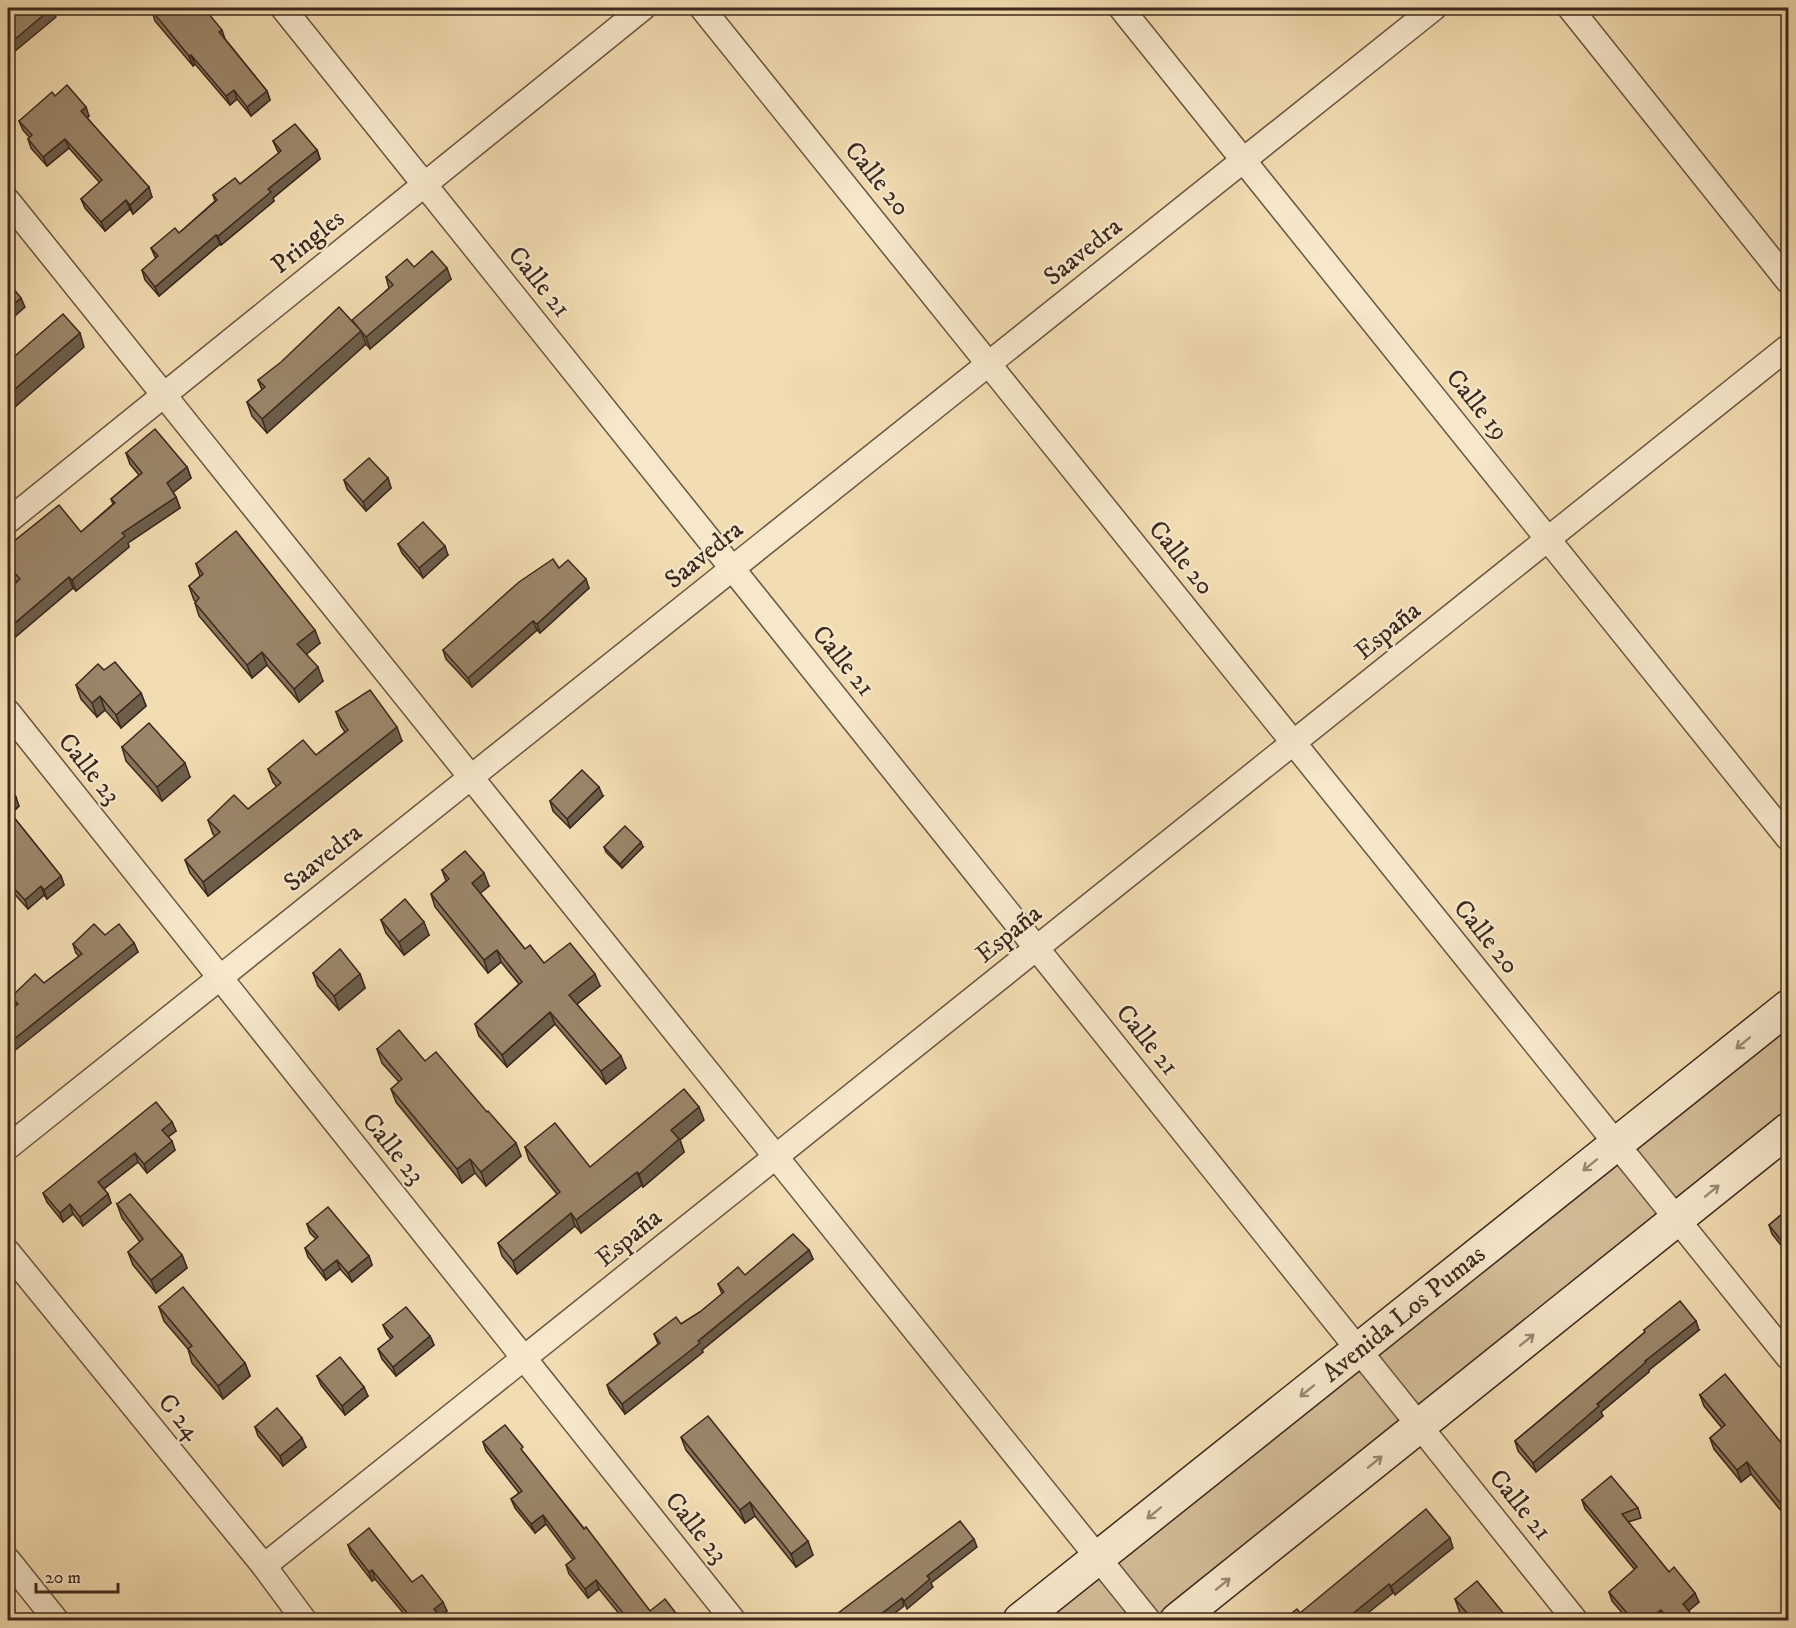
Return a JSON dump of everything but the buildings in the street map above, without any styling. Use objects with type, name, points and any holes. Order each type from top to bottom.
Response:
[{"type":"main road","name":"Avenida Los Pumas","points":[[1020,1620],[1788,1007]]},
{"type":"main road","points":[[1177,1620],[1788,1130]]},
{"type":"street","name":"Calle 21","points":[[283,8],[1575,1620]]},
{"type":"street","name":"Pringles","points":[[8,521],[643,8]]},
{"type":"street","name":"Calle 20","points":[[702,8],[1678,1218]]},
{"type":"street","name":"Calle 19","points":[[1121,8],[1788,838]]},
{"type":"street","name":"Saavedra","points":[[8,1147],[1434,8]]},
{"type":"street","points":[[1570,8],[1788,281]]},
{"type":"street","points":[[8,201],[1148,1620]]},
{"type":"street","name":"España","points":[[264,1566],[1788,347]]},
{"type":"street","name":"Calle 23","points":[[8,712],[733,1620]]},
{"type":"street","points":[[1678,1218],[1788,1357]]},
{"type":"street","name":"C 24","points":[[8,1252],[264,1566],[304,1620]]},
{"type":"street","points":[[8,1560],[56,1620]]},
{"type":"shaded area","points":[[1788,1009],[1788,1130],[1178,1620],[1022,1620]]}]
